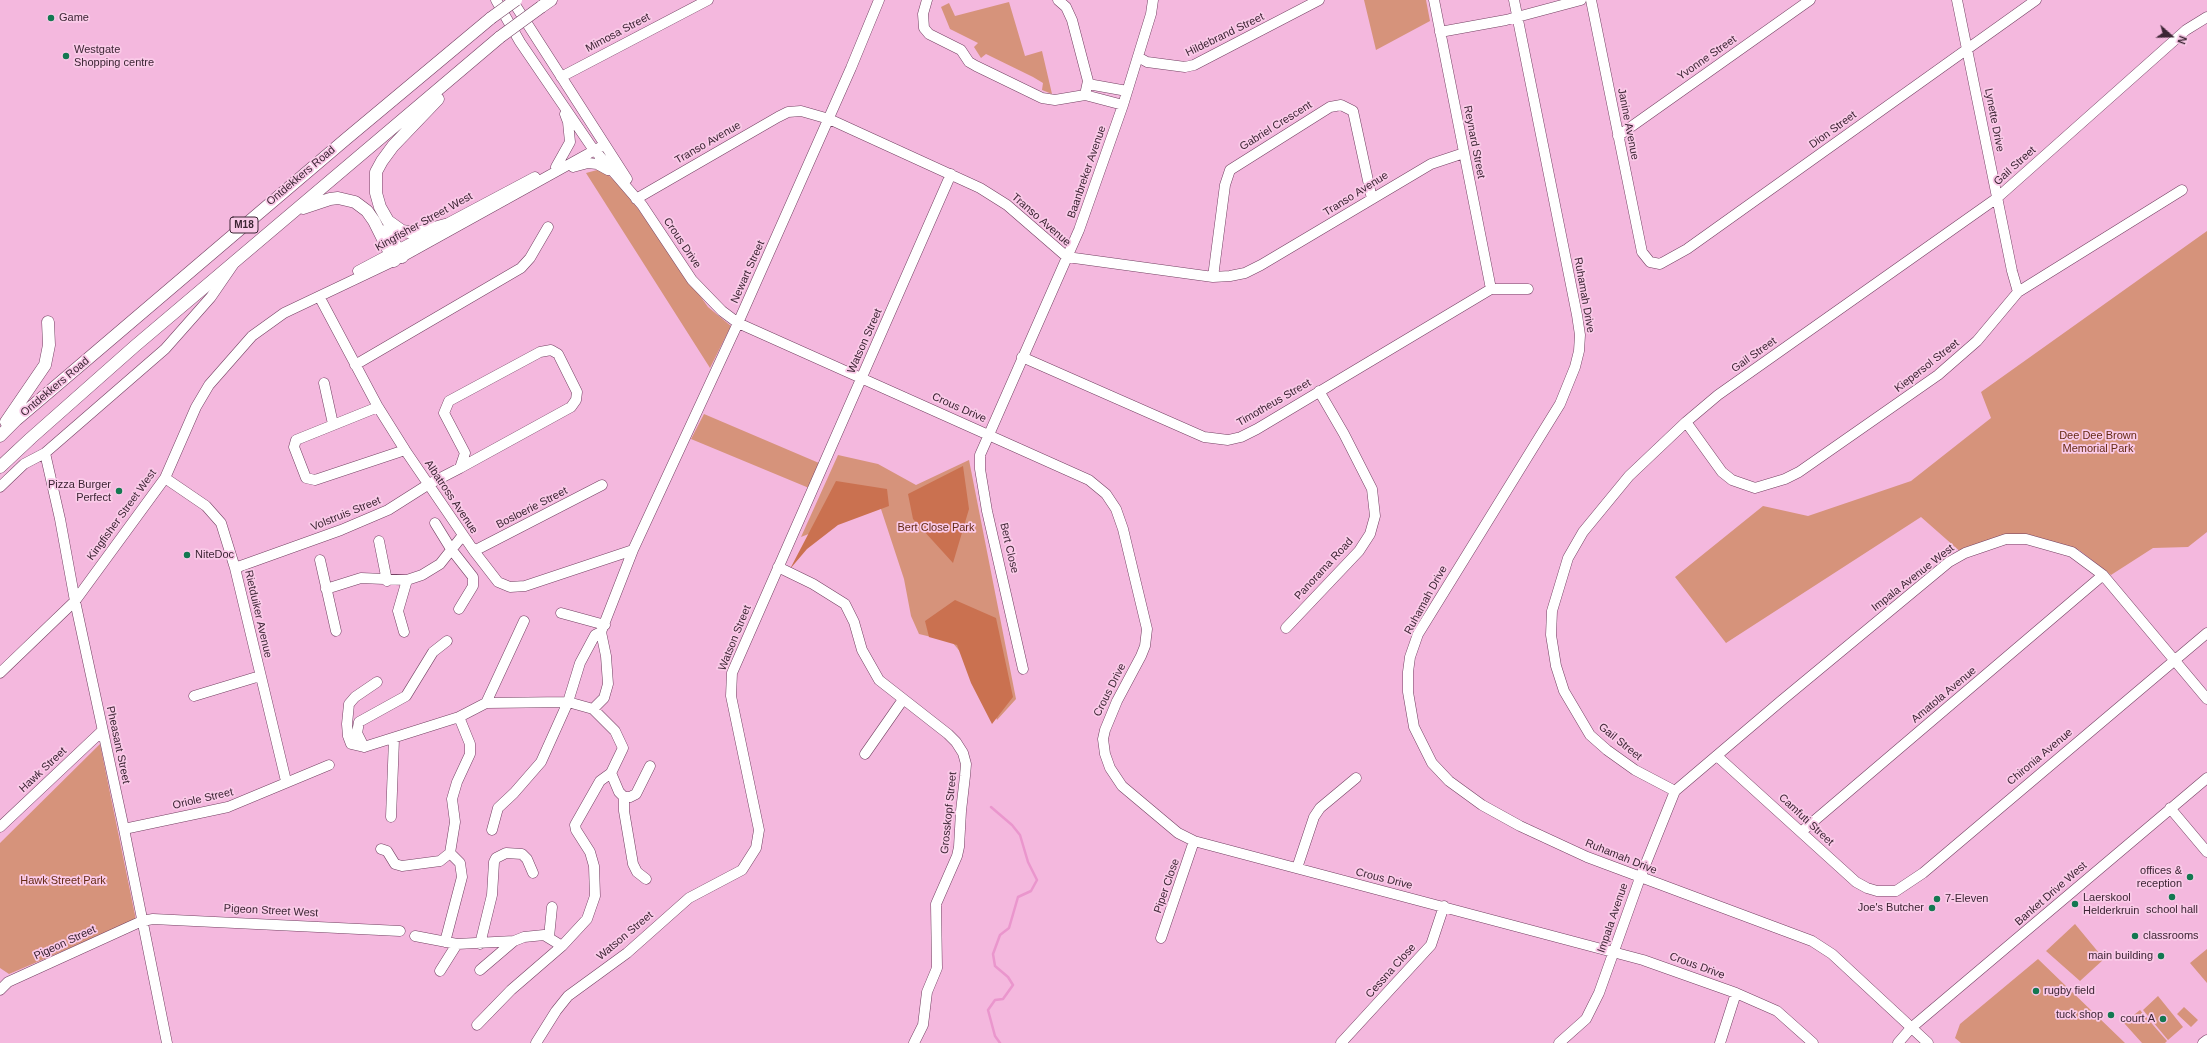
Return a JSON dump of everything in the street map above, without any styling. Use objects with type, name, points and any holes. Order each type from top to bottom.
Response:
[{"type":"main road","name":"Ontdekkers Road","points":[[0,436],[16,420],[346,138],[490,18],[516,0]]},
{"type":"main road","name":"Ontdekkers Road","points":[[0,467],[31,438],[236,259],[475,60],[500,37],[551,0]]},
{"type":"main road","points":[[396,255],[374,205],[372,190],[376,172],[393,146],[475,60]]},
{"type":"main road","points":[[376,172],[377,200],[383,214],[394,227],[402,231],[416,233],[444,225]]},
{"type":"main road","points":[[290,215],[308,206],[330,199],[338,198],[355,202],[367,212],[374,221],[396,255]]},
{"type":"main road","points":[[0,431],[45,365],[50,345],[48,322]]},
{"type":"street","name":"Crous Drive","points":[[496,0],[562,104],[593,148],[639,200]]},
{"type":"street","name":"Crous Drive","points":[[512,0],[639,200],[692,280],[714,305],[738,323],[1089,480],[1106,494],[1116,509],[1133,564],[1145,618],[1147,637],[1141,656],[1109,717],[1103,739],[1105,754],[1110,768],[1122,786],[1178,833],[1194,841],[1444,906],[1643,960],[1736,993],[1777,1011],[1813,1043]]},
{"type":"street","name":"Mimosa Street","points":[[561,77],[708,0]]},
{"type":"street","name":"Newart Street","points":[[603,628],[633,550],[738,323],[879,0]]},
{"type":"street","points":[[927,0],[923,14],[924,28],[936,39],[961,50],[969,62],[976,66],[1042,98],[1056,100],[1085,95],[1123,105]]},
{"type":"street","points":[[1058,0],[1066,6],[1072,20],[1087,70],[1088,84],[1085,95]]},
{"type":"street","name":"Baanbreker Avenue","points":[[989,434],[1082,223],[1123,105],[1151,14],[1153,0]]},
{"type":"street","name":"Hildebrand Street","points":[[1138,57],[1147,62],[1185,67],[1194,66],[1319,0]]},
{"type":"street","name":"Reynard Street","points":[[1434,0],[1491,289]]},
{"type":"street","name":"Ruhamah Drive","points":[[1514,0],[1578,315],[1580,335],[1579,351],[1576,367],[1560,404],[1418,634],[1410,657],[1408,672],[1410,710],[1414,727],[1432,763],[1467,795],[1520,826],[1640,878],[1812,941],[1832,954],[1928,1043]]},
{"type":"street","points":[[1440,32],[1517,17],[1581,0]]},
{"type":"street","name":"Janine Avenue","points":[[1591,0],[1642,252]]},
{"type":"street","name":"Yvonne Street","points":[[1618,136],[1810,0]]},
{"type":"street","name":"Lynette Drive","points":[[1957,0],[2012,271],[2018,292]]},
{"type":"street","name":"Dion Street","points":[[1642,252],[1650,262],[1660,264],[1687,249],[2036,0]]},
{"type":"street","name":"Gail Street","points":[[1675,791],[1635,770],[1607,750],[1590,735],[1564,691],[1556,666],[1551,636],[1552,611],[1559,585],[1575,545],[1628,476],[1686,422],[1718,395],[1997,198],[2186,30],[2207,17]]},
{"type":"street","points":[[1088,84],[1127,91]]},
{"type":"street","points":[[556,169],[570,142],[568,122],[562,104]]},
{"type":"street","name":"Gabriel Crescent","points":[[1213,277],[1224,185],[1230,170],[1330,107],[1342,105],[1353,111],[1372,199]]},
{"type":"street","name":"Transo Avenue","points":[[639,200],[788,112],[812,113],[980,188],[1007,205],[1067,257],[1213,277],[1245,273],[1261,266],[1431,164],[1464,153]]},
{"type":"street","name":"Kingfisher Street West","points":[[307,302],[320,298],[603,142]]},
{"type":"street","name":"Kingfisher Street West","points":[[0,673],[75,600],[165,478],[196,407],[209,385],[240,349],[264,326],[307,302],[328,288],[396,255],[444,225],[504,192],[556,169],[588,163],[597,164],[626,184]]},
{"type":"street","name":"Watson Street","points":[[536,1043],[556,1011],[568,996],[626,953],[689,898],[742,870],[752,856],[758,843],[759,830],[730,696],[730,685],[737,658],[862,379],[951,174]]},
{"type":"street","name":"Kiepersol Street","points":[[1686,422],[1722,472],[1732,480],[1755,488],[1785,480],[1799,472],[1938,375],[1977,341],[2018,292],[2182,190]]},
{"type":"street","points":[[355,365],[521,268],[530,258],[548,227]]},
{"type":"street","name":"Ontdekkers Road","points":[[0,487],[24,464],[44,453],[165,349],[211,297],[236,259]]},
{"type":"street","points":[[1491,289],[1528,289]]},
{"type":"street","name":"Timotheus Street","points":[[1022,357],[1204,437],[1215,440],[1240,437],[1491,289]]},
{"type":"street","name":"Albatross Avenue","points":[[320,298],[378,407],[405,450],[463,535],[498,582],[515,587],[544,581],[633,550]]},
{"type":"street","name":"Volstruis Street","points":[[235,568],[334,532],[388,510],[429,484],[460,468],[571,407],[577,394],[561,356],[556,352],[546,350],[452,399],[446,404],[444,413],[465,453],[460,468]]},
{"type":"street","points":[[324,384],[333,424]]},
{"type":"street","name":"Panorama Road","points":[[1286,628],[1359,551],[1370,534],[1375,516],[1372,489],[1344,434],[1319,391]]},
{"type":"street","points":[[378,407],[300,438],[295,443],[295,451],[307,479],[318,479],[405,450]]},
{"type":"street","name":"Bert Close","points":[[989,434],[982,447],[980,469],[1023,669]]},
{"type":"street","name":"Pheasant Street","points":[[44,453],[60,519],[75,600],[124,829],[167,1043]]},
{"type":"street","name":"Rietduiker Avenue","points":[[165,478],[206,506],[217,518],[235,568],[286,781]]},
{"type":"street","name":"Bosloerie Street","points":[[474,551],[602,486]]},
{"type":"street","points":[[435,523],[451,549],[474,577],[473,586],[459,609]]},
{"type":"street","points":[[326,589],[361,578],[387,581],[406,580],[435,568],[463,535]]},
{"type":"street","name":"Impala Avenue West","points":[[1675,791],[1933,575],[1964,553],[2006,539],[2026,539],[2072,552],[2103,576],[2207,699]]},
{"type":"street","points":[[379,541],[387,581]]},
{"type":"street","points":[[320,560],[336,631]]},
{"type":"street","name":"Grosskopf Street","points":[[778,567],[813,584],[845,604],[854,622],[862,650],[868,664],[879,680],[902,701],[956,742],[966,764],[958,856],[936,904],[937,968],[927,992],[923,1025],[914,1043]]},
{"type":"street","name":"Amatola Avenue","points":[[1801,832],[2103,576]]},
{"type":"street","points":[[404,632],[398,611],[406,580]]},
{"type":"street","points":[[561,613],[603,628]]},
{"type":"street","points":[[486,703],[524,621]]},
{"type":"street","points":[[492,830],[498,808],[514,793],[541,762],[568,702],[574,679],[588,646],[594,635],[603,628]]},
{"type":"street","points":[[593,709],[604,698],[608,688],[603,628]]},
{"type":"street","name":"Chironia Avenue","points":[[1884,891],[1896,890],[1905,886],[1923,873],[2207,633]]},
{"type":"street","points":[[364,747],[357,733],[359,722],[406,696],[433,652],[447,641]]},
{"type":"street","points":[[194,696],[260,676]]},
{"type":"street","points":[[377,682],[355,697],[347,708],[349,742],[356,747],[364,747],[394,739],[459,717],[486,703],[568,702],[593,709],[615,731],[622,742],[622,752],[611,773],[600,781],[576,820],[576,830],[588,847],[593,858],[595,896],[587,919],[562,946],[511,990],[477,1025]]},
{"type":"street","points":[[865,754],[902,701]]},
{"type":"street","points":[[381,849],[388,852],[395,864],[402,866],[440,861],[450,853],[455,822],[453,794],[470,752],[470,744],[459,717]]},
{"type":"street","name":"Hawk Street","points":[[0,827],[102,731]]},
{"type":"street","points":[[391,817],[394,739]]},
{"type":"street","name":"Camfuti Street","points":[[1717,756],[1856,882],[1867,888],[1884,891]]},
{"type":"street","name":"Oriole Street","points":[[124,829],[228,807],[286,781],[329,765]]},
{"type":"street","points":[[624,797],[636,794],[650,766]]},
{"type":"street","points":[[611,773],[616,788],[624,797],[624,811],[633,864],[637,872],[646,879]]},
{"type":"street","points":[[1297,868],[1314,817],[1320,808],[1356,778]]},
{"type":"street","name":"Banket Drive West","points":[[1898,1043],[1911,1028],[2207,778]]},
{"type":"street","name":"Impala Avenue","points":[[1559,1043],[1576,1030],[1588,1014],[1599,993],[1640,878],[1675,791]]},
{"type":"street","points":[[2170,808],[2207,852]]},
{"type":"street","name":"Piper Close","points":[[1161,938],[1194,841]]},
{"type":"street","points":[[445,942],[462,877],[460,863],[450,853]]},
{"type":"street","points":[[480,944],[492,895],[494,864],[496,858],[506,854],[522,854],[528,859],[533,873]]},
{"type":"street","name":"Cessna Close","points":[[1341,1043],[1431,945],[1444,906]]},
{"type":"street","points":[[549,937],[552,907]]},
{"type":"street","name":"Pigeon Street West","points":[[142,921],[170,919],[400,931]]},
{"type":"street","name":"Pigeon Street","points":[[0,990],[4,980],[142,921]]},
{"type":"street","points":[[414,936],[456,944],[480,944],[514,941],[539,935],[549,937],[562,946]]},
{"type":"street","points":[[480,970],[514,941]]},
{"type":"street","points":[[440,971],[456,944]]},
{"type":"street","points":[[1720,1043],[1736,993]]},
{"type":"street","points":[[2203,1043],[2207,1040]]},
{"type":"green space","points":[[1364,0],[1426,0],[1430,21],[1376,50]]},
{"type":"green space","points":[[1009,2],[1025,56],[1042,51],[1052,94],[1042,90],[1043,83],[1033,77],[986,54],[981,58],[974,47],[978,43],[950,29],[941,7],[949,3],[955,16]]},
{"type":"green space","points":[[601,169],[624,189],[708,307],[731,326],[710,368],[586,173]]},
{"type":"green space","name":"Dee Dee Brown Memorial Park","points":[[2207,231],[2207,532],[2188,547],[2153,548],[2111,575],[2079,550],[2037,539],[2000,542],[1963,554],[1921,517],[1726,643],[1675,577],[1763,506],[1808,516],[1911,481],[1991,418],[1981,392]]},
{"type":"green space","points":[[704,414],[819,463],[809,488],[691,439]]},
{"type":"green space","name":"Bert Close Park","points":[[838,455],[878,464],[916,485],[969,460],[1016,699],[997,720],[978,673],[952,642],[919,634],[911,616],[904,579],[880,506],[801,537]]},
{"type":"green space","points":[[963,466],[969,509],[953,563],[913,519],[908,494]]},
{"type":"green space","points":[[836,481],[887,489],[889,506],[838,525],[807,549],[790,569]]},
{"type":"green space","points":[[955,600],[996,618],[1013,697],[992,724],[971,683],[957,645],[929,637],[925,621]]},
{"type":"green space","name":"Hawk Street Park","points":[[100,744],[136,920],[9,974],[0,968],[0,843]]},
{"type":"green space","points":[[2075,924],[2104,959],[2080,981],[2046,951]]},
{"type":"green space","points":[[2207,949],[2207,983],[2190,963]]},
{"type":"green space","name":"rugby field","points":[[2038,959],[2125,1043],[1961,1043],[1955,1038],[1960,1024]]},
{"type":"green space","name":"court A","points":[[2158,996],[2183,1027],[2168,1040],[2143,1010]]},
{"type":"green space","points":[[2184,1007],[2198,1020],[2191,1027],[2177,1014]]},
{"type":"green space","points":[[2140,1010],[2167,1041],[2165,1043],[2142,1043],[2124,1023]]},
{"type":"waterway","points":[[991,807],[1012,825],[1020,835],[1028,862],[1037,880],[1031,891],[1018,897],[1009,928],[1000,935],[993,954],[995,966],[1008,977],[1013,985],[1003,999],[995,1000],[988,1010],[995,1036],[1000,1043]]},
{"type":"place","name":"Game","points":[[51,18]]},
{"type":"place","name":"Westgate Shopping centre","points":[[66,56]]},
{"type":"place","name":"Pizza Burger Perfect","points":[[119,491]]},
{"type":"place","name":"NiteDoc","points":[[187,555]]},
{"type":"place","name":"offices & reception","points":[[2190,877]]},
{"type":"place","name":"school hall","points":[[2172,897]]},
{"type":"place","name":"7-Eleven","points":[[1937,899]]},
{"type":"place","name":"Laerskool Helderkruin","points":[[2075,904]]},
{"type":"place","name":"Joe's Butcher","points":[[1932,908]]},
{"type":"place","name":"classrooms","points":[[2135,936]]},
{"type":"place","name":"main building","points":[[2161,956]]},
{"type":"place","name":"rugby field","points":[[2036,991]]},
{"type":"place","name":"tuck shop","points":[[2111,1015]]},
{"type":"place","name":"court A","points":[[2163,1019]]}]
